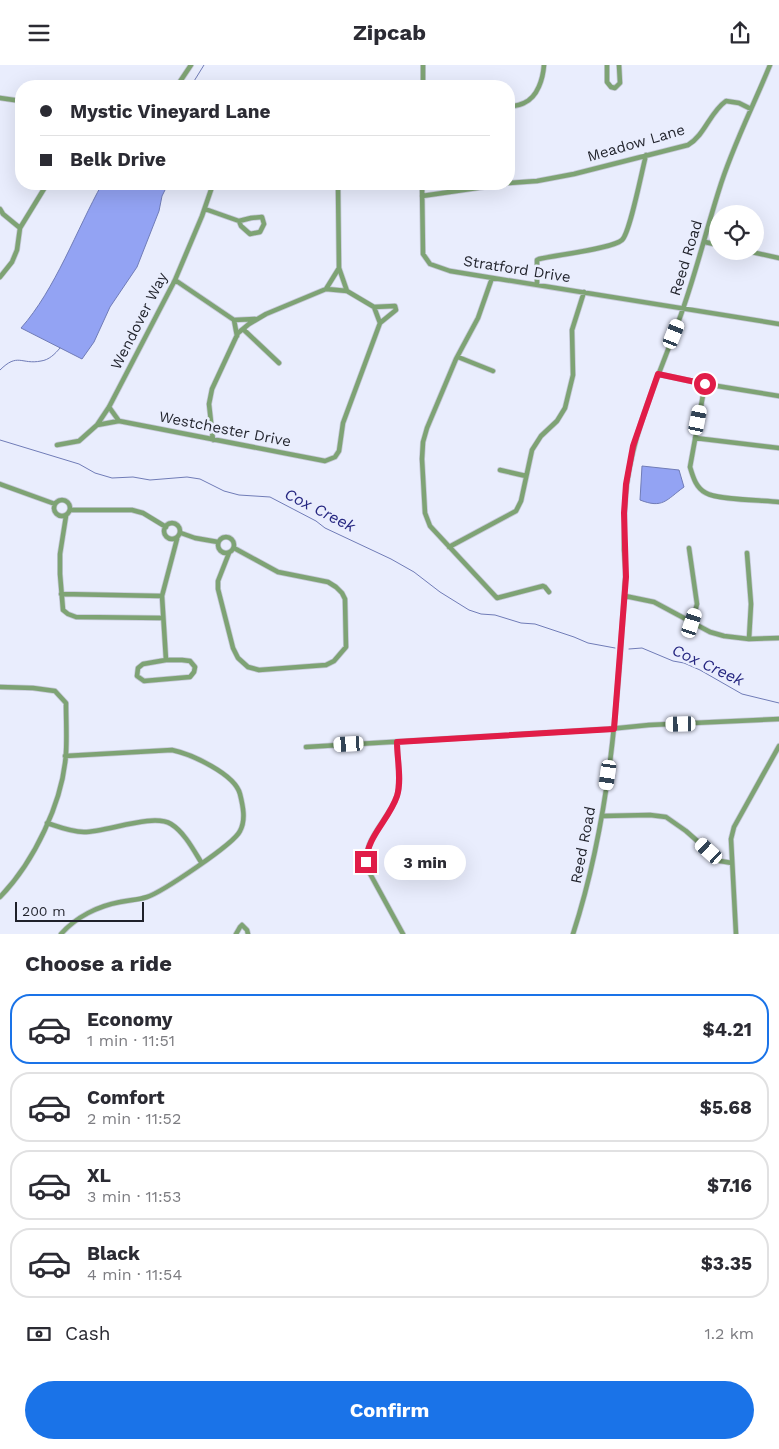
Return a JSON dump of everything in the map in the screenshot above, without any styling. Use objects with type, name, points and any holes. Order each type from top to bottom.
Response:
[{"type":"street","points":[[185,80],[190,65]]},
{"type":"street","points":[[423,65],[423,80]]},
{"type":"street","points":[[515,105],[524,103],[538,89],[544,65]]},
{"type":"street","points":[[606,65],[607,83],[611,87],[618,86],[620,83],[619,65]]},
{"type":"street","name":"Reed Road","points":[[574,934],[594,860],[614,729],[625,596],[624,513],[626,484],[633,446],[683,308],[732,153],[770,65]]},
{"type":"street","points":[[0,98],[15,100]]},
{"type":"street","name":"Meadow Lane","points":[[515,182],[537,181],[574,174],[688,145],[693,142],[719,106],[726,101],[739,103],[751,109]]},
{"type":"street","points":[[537,285],[537,260],[609,246],[622,240],[628,228],[646,155]]},
{"type":"street","points":[[0,277],[12,262],[17,250],[20,228],[43,190]]},
{"type":"street","name":"Wendover Way","points":[[58,445],[79,441],[97,425],[109,407],[175,279],[205,209],[211,190]]},
{"type":"street","points":[[338,190],[339,268],[347,291]]},
{"type":"street","name":"Stratford Drive","points":[[422,190],[423,254],[430,265],[450,271],[779,324]]},
{"type":"street","name":"Meadow Lane","points":[[422,195],[457,190]]},
{"type":"street","points":[[0,209],[20,228]]},
{"type":"street","points":[[205,209],[239,221],[262,217],[264,224],[260,232],[250,234],[241,226],[239,221]]},
{"type":"street","points":[[705,242],[709,243]]},
{"type":"street","points":[[764,255],[779,258]]},
{"type":"street","points":[[326,289],[339,268]]},
{"type":"street","points":[[492,277],[478,318],[458,357],[427,428],[422,452],[425,513],[430,526],[497,598],[543,586],[549,592]]},
{"type":"street","points":[[175,279],[234,320],[257,319]]},
{"type":"street","points":[[213,440],[209,404],[212,389],[237,336],[244,329],[257,319],[326,289],[347,291],[374,307],[395,306],[396,310],[380,323],[374,307]]},
{"type":"street","points":[[449,547],[516,511],[521,501],[532,450],[535,444],[557,421],[565,408],[573,375],[572,329],[584,293]]},
{"type":"street","points":[[234,320],[237,336]]},
{"type":"street","name":"Westchester Drive","points":[[119,421],[325,461],[335,457],[339,451],[343,423],[380,323]]},
{"type":"street","points":[[244,329],[279,363]]},
{"type":"street","points":[[458,357],[493,371]]},
{"type":"street","points":[[658,374],[779,396]]},
{"type":"street","points":[[705,384],[690,467],[692,477],[697,486],[705,493],[716,496],[779,502]]},
{"type":"street","points":[[97,425],[119,421],[109,407]]},
{"type":"street","points":[[695,438],[779,448]]},
{"type":"street","points":[[500,470],[526,476]]},
{"type":"street","points":[[0,483],[55,504]]},
{"type":"street","points":[[66,515],[60,517],[54,512],[54,506],[58,501],[64,500],[69,504],[70,510],[66,515],[60,553],[63,610],[76,617],[163,618]]},
{"type":"street","points":[[70,510],[132,510],[143,513],[166,527]]},
{"type":"street","points":[[166,660],[162,596],[180,533],[180,527],[175,523],[170,523],[164,529],[165,536],[170,539],[177,539]]},
{"type":"street","points":[[180,533],[218,542]]},
{"type":"street","points":[[229,553],[219,549],[218,542],[222,537],[228,537],[233,541],[234,548]]},
{"type":"street","points":[[234,548],[278,572],[328,582],[342,593],[347,609],[346,647],[341,655],[334,661],[316,666],[259,670],[243,664],[233,648],[218,589],[218,581],[229,553],[234,548]]},
{"type":"street","points":[[689,548],[698,604],[692,623]]},
{"type":"street","points":[[748,553],[752,604],[749,639]]},
{"type":"street","points":[[61,594],[162,596]]},
{"type":"street","points":[[625,596],[654,602],[692,623],[724,636],[749,639],[779,638]]},
{"type":"street","points":[[166,660],[190,661],[195,667],[194,672],[190,677],[144,681],[138,676],[138,668],[144,664],[166,660]]},
{"type":"street","points":[[0,687],[55,691],[66,703],[65,756],[60,785],[47,823],[33,853],[18,877],[0,897]]},
{"type":"street","points":[[306,747],[614,729],[649,725],[779,719]]},
{"type":"street","points":[[397,742],[399,788],[396,798],[374,835],[366,853],[366,862],[368,870],[403,934]]},
{"type":"street","points":[[736,934],[731,839],[734,827],[779,746]]},
{"type":"street","points":[[61,934],[80,917],[98,908],[147,897],[229,844],[240,831],[244,818],[239,789],[230,778],[185,753],[172,750],[65,756]]},
{"type":"street","points":[[602,816],[632,817],[650,815],[666,817],[686,831],[720,861],[732,863]]},
{"type":"street","points":[[47,823],[67,830],[84,832],[101,831],[152,820],[163,821],[170,823],[181,832],[201,862]]},
{"type":"street","points":[[236,934],[242,925],[248,930],[248,934]]},
{"type":"water","points":[[99,190],[165,190],[159,211],[137,267],[110,307],[94,342],[82,359],[21,328],[55,278]]},
{"type":"water","points":[[642,466],[679,470],[684,487],[664,502],[654,504],[640,500]]},
{"type":"waterway","points":[[195,80],[204,65]]},
{"type":"waterway","points":[[0,370],[16,360],[34,362],[44,360],[52,356],[60,348]]},
{"type":"waterway","name":"Cox Creek","points":[[0,440],[79,464],[95,473],[112,478],[133,477],[150,480],[187,477],[200,479],[224,491],[239,495],[270,497],[316,521],[325,528],[414,572],[440,592],[469,610],[521,623],[535,624],[588,643],[615,648]]},
{"type":"waterway","name":"Cox Creek","points":[[629,649],[642,648],[673,661],[684,663],[742,694],[779,703]]},
{"type":"route","points":[[366,862],[366,853],[374,835],[396,798],[399,788],[397,742],[614,729],[626,577],[624,513],[626,484],[633,446],[658,374],[705,384]]}]
